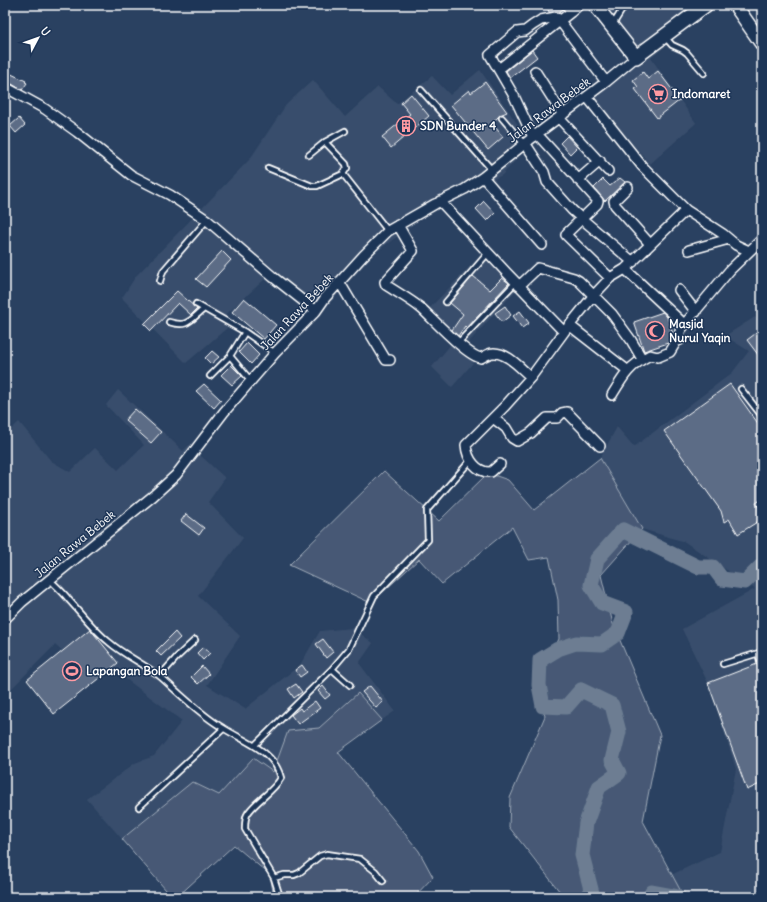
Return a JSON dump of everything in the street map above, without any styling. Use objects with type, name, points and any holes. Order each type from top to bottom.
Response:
[{"type":"street","points":[[499,69],[560,21],[569,8],[579,5]]},
{"type":"street","points":[[595,5],[636,57],[706,5]]},
{"type":"street","points":[[735,5],[762,44]]},
{"type":"street","points":[[606,82],[560,21],[554,17],[537,22],[525,31],[517,32],[490,54],[535,136],[598,201],[598,204],[566,235],[610,278]]},
{"type":"street","name":"Jalan Rawa Bebek","points":[[5,619],[22,602],[147,501],[176,475],[224,412],[275,353],[316,311],[325,298],[388,231],[440,201],[465,189],[483,177],[587,97],[636,57]]},
{"type":"street","points":[[535,71],[561,116],[608,170]]},
{"type":"street","points":[[5,87],[45,109],[131,175],[170,194],[207,220],[316,311]]},
{"type":"street","points":[[587,97],[642,166],[686,210],[736,245],[750,252]]},
{"type":"street","points":[[524,144],[544,172],[547,182],[582,219],[633,262]]},
{"type":"street","points":[[578,180],[600,161]]},
{"type":"street","points":[[483,177],[542,245]]},
{"type":"street","points":[[628,187],[614,201],[615,205],[650,244]]},
{"type":"street","points":[[440,201],[518,284],[567,328],[627,370]]},
{"type":"street","points":[[500,464],[491,472],[479,470],[471,460],[466,446],[531,377],[551,352],[567,328],[594,295],[610,278],[633,262],[686,210]]},
{"type":"street","points":[[398,225],[413,251],[385,284],[423,310],[458,343],[479,358],[495,352],[511,360],[531,377]]},
{"type":"street","points":[[689,250],[729,239]]},
{"type":"street","points":[[612,395],[627,370],[650,354],[658,357],[670,352],[676,342],[680,340],[680,331],[684,325],[730,270],[762,239]]},
{"type":"street","points":[[518,284],[538,268],[574,278],[594,295],[619,323],[632,340],[642,359]]},
{"type":"street","points":[[625,269],[684,325]]},
{"type":"street","points":[[340,283],[386,360],[390,360]]},
{"type":"street","points":[[679,290],[696,312]]},
{"type":"street","points":[[494,418],[506,428],[512,438],[517,441],[531,433],[546,418],[556,418],[562,413],[567,412],[600,446]]},
{"type":"lane","points":[[612,26],[625,5]]},
{"type":"lane","points":[[664,36],[672,45],[687,53],[704,73]]},
{"type":"lane","points":[[421,90],[492,170]]},
{"type":"lane","points":[[502,118],[524,144]]},
{"type":"lane","points":[[309,155],[325,142],[345,131]]},
{"type":"lane","points":[[268,168],[312,186],[317,186],[343,174],[347,168],[346,164],[325,142]]},
{"type":"lane","points":[[343,174],[388,231]]},
{"type":"lane","points":[[160,280],[163,271],[207,220]]},
{"type":"lane","points":[[446,302],[488,253]]},
{"type":"lane","points":[[458,343],[518,284]]},
{"type":"lane","points":[[196,304],[245,332],[275,353]]},
{"type":"lane","points":[[169,322],[182,325],[204,309]]},
{"type":"lane","points":[[210,376],[230,356],[245,332]]},
{"type":"lane","points":[[230,356],[251,381]]},
{"type":"lane","points":[[741,389],[762,414]]},
{"type":"lane","points":[[255,746],[332,669],[349,649],[374,596],[428,540],[427,510],[471,460]]},
{"type":"lane","points":[[50,580],[101,636],[160,676],[223,729],[255,746],[273,761],[279,769],[281,778],[248,814],[245,821],[245,828],[274,878],[280,897]]},
{"type":"lane","points":[[160,676],[177,656],[195,640]]},
{"type":"lane","points":[[723,664],[760,653],[762,666]]},
{"type":"lane","points":[[332,669],[350,685]]},
{"type":"lane","points":[[139,807],[223,729]]},
{"type":"lane","points":[[274,878],[284,874],[294,875],[299,873],[320,856],[327,854],[360,859],[375,871],[383,881]]},
{"type":"shaded area","points":[[601,5],[716,5],[651,58],[696,123],[650,164],[587,91],[636,53]]},
{"type":"shaded area","points":[[480,70],[531,144],[502,175],[433,210],[376,252],[315,319],[266,278],[221,319],[227,328],[186,363],[122,298],[136,276],[250,159],[286,105],[313,80],[345,117],[378,87],[397,104],[432,76],[450,95]]},
{"type":"shaded area","points":[[482,254],[518,288],[466,345],[479,356],[452,387],[432,367],[452,343],[440,334],[423,315]]},
{"type":"shaded area","points":[[755,317],[762,325],[762,897],[684,897],[671,875],[720,852],[736,769],[709,685],[682,629],[755,589],[685,542],[642,529],[600,458],[617,427],[634,447],[732,373],[749,351],[725,336]]},
{"type":"shaded area","points":[[118,390],[183,451],[189,445],[225,478],[208,502],[243,538],[198,596],[240,636],[207,685],[245,709],[300,665],[320,631],[353,628],[373,643],[359,663],[395,711],[382,720],[358,693],[319,728],[288,731],[273,773],[253,758],[219,795],[192,782],[122,839],[87,799],[135,763],[154,756],[182,721],[110,667],[92,676],[55,645],[7,693],[5,702],[5,435],[19,422],[51,461],[70,472],[95,448],[118,470],[144,445],[106,405]]},
{"type":"shaded area","points":[[600,458],[642,529],[601,575],[613,624],[660,735],[643,821],[684,897],[564,897],[509,827],[510,798],[545,716],[534,686],[559,639],[558,600],[549,557],[529,560],[512,527],[442,584],[419,559],[371,603],[289,565],[384,471],[439,521],[488,473],[508,480],[534,510]]},
{"type":"shaded area","points":[[358,693],[382,720],[338,752],[419,851],[433,877],[414,897],[274,897],[270,875],[234,845],[177,897],[172,897],[122,839],[192,782],[219,795],[253,758],[273,772],[288,731],[319,728]]},
{"type":"building","points":[[546,5],[561,5],[563,9],[559,12],[549,12]]},
{"type":"building","points":[[532,50],[537,57],[510,78],[506,71]]},
{"type":"building","name":"Indomaret","points":[[658,71],[680,100],[657,118],[635,89],[638,87],[633,80],[643,72],[648,79]]},
{"type":"building","points":[[7,72],[26,81],[25,82],[27,83],[22,90],[5,80]]},
{"type":"building","points":[[485,82],[507,112],[500,115],[492,123],[503,137],[488,150],[451,105],[469,90],[471,93]]},
{"type":"building","name":"SDN Bunder 4","points":[[411,94],[429,116],[391,148],[382,137],[410,114],[401,103]]},
{"type":"building","points":[[19,118],[25,125],[16,133],[10,126]]},
{"type":"building","points":[[567,136],[577,147],[570,154],[560,143]]},
{"type":"building","points":[[620,178],[625,182],[605,201],[594,188],[603,179],[610,186]]},
{"type":"building","points":[[484,201],[495,213],[487,221],[476,209]]},
{"type":"building","points":[[222,251],[231,260],[206,287],[196,279]]},
{"type":"building","points":[[473,276],[490,290],[502,278],[509,283],[467,328],[465,326],[458,336],[452,330],[463,314],[450,303]]},
{"type":"building","points":[[177,291],[197,309],[191,315],[178,303],[151,331],[144,324]]},
{"type":"building","points":[[244,298],[276,325],[264,339],[232,312]]},
{"type":"building","points":[[505,306],[511,315],[502,322],[495,313]]},
{"type":"building","points":[[520,311],[529,323],[522,328],[513,316]]},
{"type":"building","name":"Masjid Nurul Yaqin","points":[[663,312],[667,317],[674,336],[668,343],[644,351],[634,322]]},
{"type":"building","points":[[759,331],[762,336],[762,360],[747,340]]},
{"type":"building","points":[[247,343],[259,355],[251,364],[239,352]]},
{"type":"building","points":[[212,351],[219,357],[211,364],[205,358]]},
{"type":"building","points":[[231,365],[242,376],[232,385],[221,375]]},
{"type":"building","points":[[204,384],[221,400],[214,408],[196,391]]},
{"type":"building","points":[[730,384],[762,429],[762,499],[756,503],[762,513],[762,519],[738,534],[729,519],[724,522],[721,511],[664,431]]},
{"type":"building","points":[[135,409],[161,432],[151,443],[125,420]]},
{"type":"building","points":[[186,514],[204,528],[199,535],[181,521]]},
{"type":"building","name":"Lapangan Bola","points":[[90,629],[118,663],[54,714],[27,680]]},
{"type":"building","points":[[175,632],[180,638],[161,656],[156,651]]},
{"type":"building","points":[[323,639],[333,652],[326,658],[316,644]]},
{"type":"building","points":[[203,647],[210,653],[203,660],[197,653]]},
{"type":"building","points":[[757,664],[762,678],[762,783],[747,790],[708,683]]},
{"type":"building","points":[[302,665],[307,672],[300,677],[295,670]]},
{"type":"building","points":[[202,666],[209,674],[198,684],[191,677]]},
{"type":"building","points":[[296,684],[302,692],[294,698],[288,689]]},
{"type":"building","points":[[323,686],[330,695],[325,699],[318,691]]},
{"type":"building","points":[[370,686],[383,702],[376,708],[362,692]]},
{"type":"building","points":[[315,701],[320,708],[298,724],[291,715],[300,708],[302,711]]},
{"type":"waterway","points":[[593,897],[582,855],[586,823],[599,787],[619,773],[612,760],[619,732],[612,705],[581,690],[566,707],[543,706],[539,685],[540,660],[558,649],[576,643],[602,644],[618,633],[626,612],[602,603],[591,585],[597,559],[623,530],[698,567],[713,567],[722,579],[745,582],[762,565]]},
{"type":"waterway","points":[[649,897],[652,892],[679,897]]},
{"type":"place","name":"Indomaret","points":[[658,94]]},
{"type":"place","name":"SDN Bunder 4","points":[[406,126]]},
{"type":"place","name":"Masjid Nurul Yaqin","points":[[655,331]]},
{"type":"place","name":"Lapangan Bola","points":[[72,671]]}]
